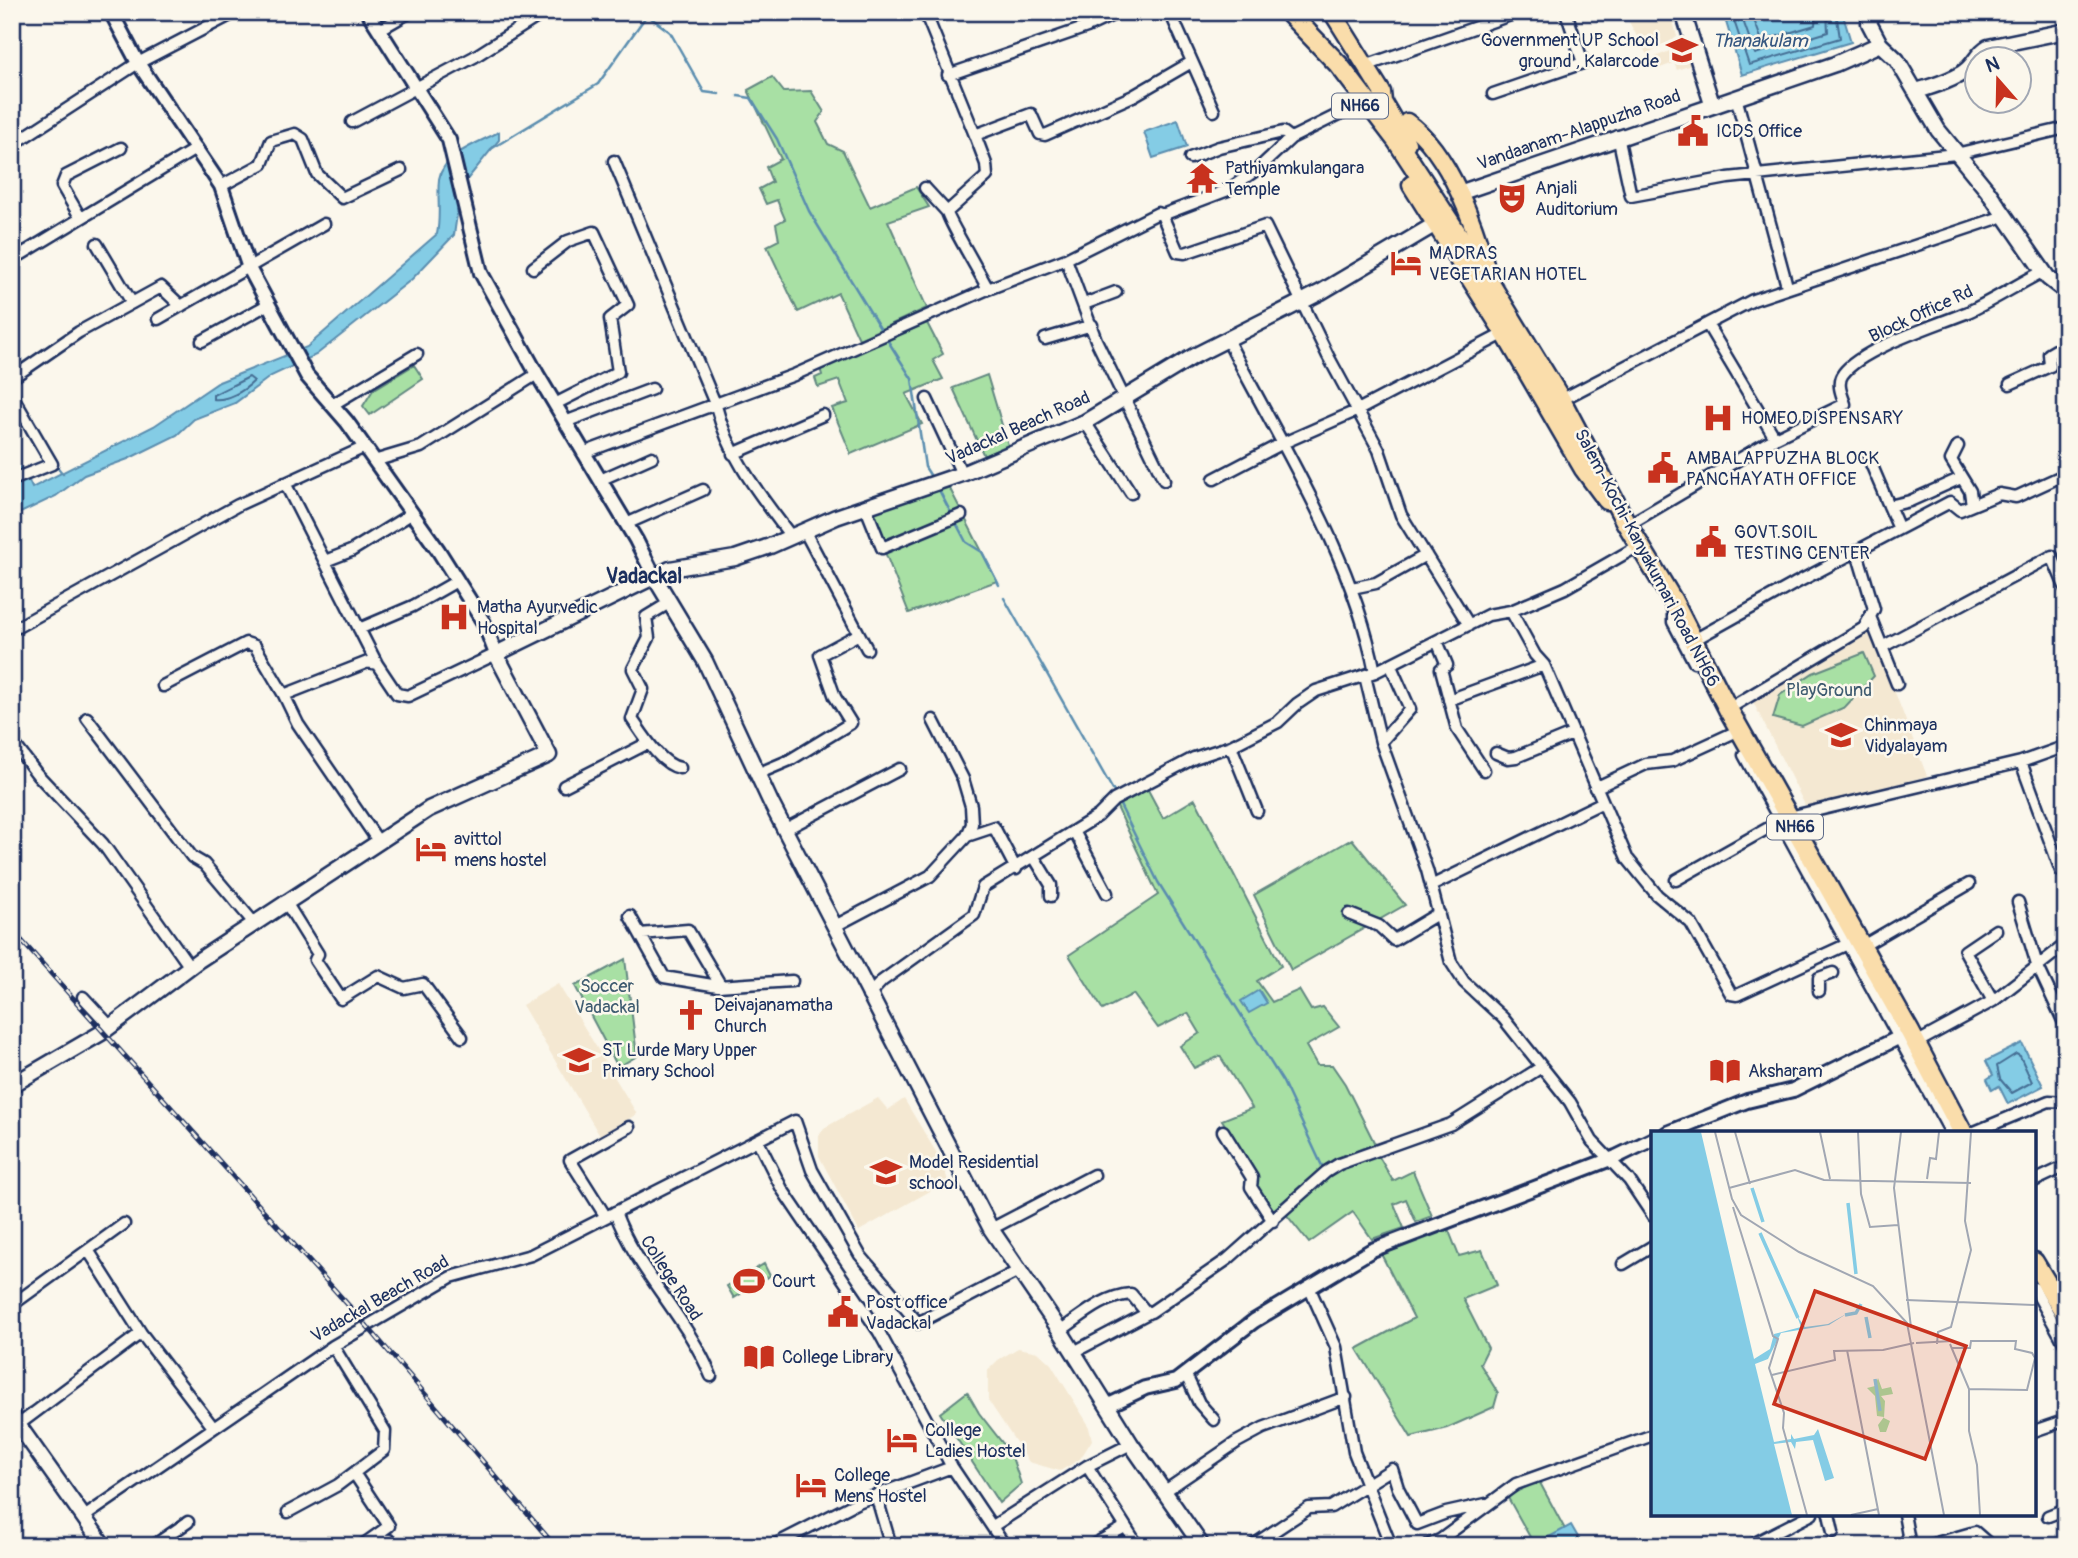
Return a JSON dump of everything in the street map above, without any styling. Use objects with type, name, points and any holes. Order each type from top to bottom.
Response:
[{"type":"highway","name":"NH66","points":[[1277,12],[1360,104],[1441,220],[1584,469],[1627,523]]},
{"type":"highway","name":"Salem-Kochi-Kanyakumari Road NH66","points":[[1288,12],[1367,100],[1441,220],[1489,282],[1561,400],[1694,640],[1784,819],[1962,1131]]},
{"type":"highway","points":[[2038,1290],[2064,1309]]},
{"type":"main road","name":"NH66","points":[[1332,12],[1382,92],[1393,119],[1438,195],[1452,196]]},
{"type":"main road","points":[[1683,12],[1712,104]]},
{"type":"main road","points":[[1873,12],[1869,23],[1880,44],[1897,60],[1938,130],[2044,271],[2066,292]]},
{"type":"main road","points":[[1917,92],[1959,75],[1973,64],[1979,52],[1988,47],[2066,31]]},
{"type":"main road","name":"Vandaanam-Alappuzha Road","points":[[1452,196],[1618,136],[1835,64],[1880,44]]},
{"type":"main road","points":[[1382,92],[1390,95],[1446,191],[1477,231],[1489,282]]},
{"type":"main road","points":[[1441,220],[1452,196]]},
{"type":"main road","name":"Vadackal Beach Road","points":[[496,654],[670,569],[735,558],[771,546],[797,533],[961,474],[1085,422],[1227,339],[1300,302],[1441,220]]},
{"type":"main road","points":[[655,578],[705,661],[757,774],[868,996],[991,1229],[1074,1352],[1131,1444],[1202,1546]]},
{"type":"main road","points":[[14,1079],[110,1026],[285,901],[429,809],[549,755],[496,654]]},
{"type":"main road","points":[[15,1421],[104,1546]]},
{"type":"street","points":[[12,145],[138,62],[236,12]]},
{"type":"street","points":[[368,12],[449,140],[481,273],[655,578]]},
{"type":"street","points":[[379,30],[410,12]]},
{"type":"street","points":[[352,122],[474,57],[545,12]]},
{"type":"street","points":[[925,12],[948,75],[986,164],[987,176],[947,212]]},
{"type":"street","points":[[948,75],[1087,27],[1119,12]]},
{"type":"street","points":[[1170,12],[1214,111]]},
{"type":"street","points":[[1365,66],[1519,12]]},
{"type":"street","points":[[1493,94],[1583,63],[1566,12]]},
{"type":"street","points":[[117,14],[138,62],[221,186],[249,268],[307,376],[365,447],[457,581],[484,623],[496,654],[408,696],[397,694],[377,664],[285,483]]},
{"type":"street","points":[[975,135],[1031,114],[1040,134],[1045,135],[1133,96],[1191,64]]},
{"type":"street","points":[[1736,97],[1787,286]]},
{"type":"street","points":[[583,453],[716,406],[832,359],[988,289],[1066,259],[1153,215],[1162,215],[1228,190],[1259,168],[1291,138],[1360,104]]},
{"type":"street","points":[[1618,136],[1631,196],[1700,183],[1956,154],[2066,128]]},
{"type":"street","points":[[1190,158],[1264,135],[1283,132],[1291,138]]},
{"type":"street","points":[[221,186],[262,164],[271,141],[295,134],[303,139],[317,174],[342,198],[401,170]]},
{"type":"street","points":[[80,217],[62,186],[66,176],[121,148]]},
{"type":"street","points":[[12,260],[197,148]]},
{"type":"street","points":[[614,160],[716,406],[733,454],[797,533],[867,649]]},
{"type":"street","points":[[925,188],[947,212],[947,219],[959,232],[988,289]]},
{"type":"street","points":[[1162,215],[1178,252],[1185,253],[1265,226],[1300,302],[1378,450],[1401,515],[1469,625]]},
{"type":"street","points":[[1561,400],[1753,300],[1787,286],[2004,216]]},
{"type":"street","points":[[158,319],[324,224]]},
{"type":"street","points":[[533,268],[568,241],[594,232],[628,305],[610,319],[618,372],[555,404]]},
{"type":"street","points":[[97,244],[132,303]]},
{"type":"street","points":[[1066,259],[1091,325],[1164,480]]},
{"type":"street","name":"Block Office Rd","points":[[1775,438],[1845,404],[1839,387],[1842,375],[1861,359],[1938,322],[1967,312],[2044,271]]},
{"type":"street","points":[[12,378],[79,332],[161,287],[181,306]]},
{"type":"street","points":[[1084,304],[1116,292]]},
{"type":"street","points":[[202,341],[267,305]]},
{"type":"street","points":[[1627,523],[1775,438],[1707,324]]},
{"type":"street","points":[[1045,339],[1091,325]]},
{"type":"street","points":[[1214,480],[1281,444],[1356,411],[1505,333]]},
{"type":"street","points":[[1227,339],[1339,553],[1367,629],[1370,674],[1381,742],[1432,886],[1457,971],[1503,1018],[1540,1068],[1570,1102],[1606,1158],[1629,1180],[1651,1213]]},
{"type":"street","points":[[2010,384],[2050,366],[2049,354],[2066,344]]},
{"type":"street","points":[[332,405],[417,354]]},
{"type":"street","points":[[374,461],[421,447],[537,374]]},
{"type":"street","points":[[565,422],[652,388]]},
{"type":"street","points":[[12,395],[52,464],[12,480]]},
{"type":"street","points":[[927,399],[961,474]]},
{"type":"street","points":[[733,454],[823,415]]},
{"type":"street","points":[[1085,422],[1131,493]]},
{"type":"street","points":[[1958,446],[1951,460],[1970,491],[1972,505]]},
{"type":"street","points":[[12,630],[238,505],[365,447]]},
{"type":"street","points":[[600,480],[652,457]]},
{"type":"street","points":[[1869,459],[1899,530]]},
{"type":"street","points":[[1694,640],[1950,502],[1960,510],[1999,494],[2016,497],[2066,474]]},
{"type":"street","points":[[1889,506],[1910,501],[1961,478]]},
{"type":"street","points":[[626,524],[703,490]]},
{"type":"street","points":[[866,508],[881,548],[956,517]]},
{"type":"street","points":[[325,562],[351,551],[411,514]]},
{"type":"street","points":[[868,996],[881,981],[974,915],[984,887],[1098,816],[1114,800],[1194,758],[1231,746],[1278,722],[1316,691],[1370,674],[1500,611],[1511,611],[1565,588],[1640,545]]},
{"type":"street","points":[[1728,709],[1864,628],[1874,609],[1857,552]]},
{"type":"street","points":[[1352,588],[1376,583],[1426,555]]},
{"type":"street","points":[[1882,647],[2052,556],[2066,589]]},
{"type":"street","points":[[359,629],[413,606],[457,581]]},
{"type":"street","points":[[1673,601],[1673,622],[1733,733],[1784,819]]},
{"type":"street","points":[[669,603],[646,617],[649,638],[633,669],[643,689],[632,719],[648,743],[670,766],[680,768]]},
{"type":"street","points":[[1511,611],[1535,656],[1544,666],[1627,858],[1657,894],[1691,923],[1734,996],[1855,944],[1969,884]]},
{"type":"street","points":[[1871,619],[1897,684]]},
{"type":"street","points":[[757,774],[790,760],[851,723],[835,697],[820,655],[859,634]]},
{"type":"street","points":[[1437,641],[1447,665],[1441,669],[1457,729],[1484,771]]},
{"type":"street","points":[[163,686],[246,643],[255,646],[298,724],[378,841]]},
{"type":"street","points":[[284,695],[368,662],[377,664]]},
{"type":"street","points":[[1381,742],[1410,709],[1390,664]]},
{"type":"street","points":[[1449,701],[1544,666]]},
{"type":"street","points":[[87,718],[192,857],[204,864],[254,923]]},
{"type":"street","points":[[835,926],[930,876],[967,836],[972,824],[971,806],[957,763],[933,720]]},
{"type":"street","points":[[1595,788],[1646,764],[1672,761],[1733,733]]},
{"type":"street","points":[[1496,753],[1516,757],[1572,734]]},
{"type":"street","points":[[12,741],[37,774],[103,844],[190,967]]},
{"type":"street","points":[[564,786],[648,743]]},
{"type":"street","points":[[1231,746],[1257,811]]},
{"type":"street","points":[[1676,880],[1784,819],[2021,762],[2066,746]]},
{"type":"street","points":[[2021,762],[2061,871]]},
{"type":"street","points":[[786,829],[900,769]]},
{"type":"street","points":[[1432,886],[1601,803]]},
{"type":"street","points":[[967,836],[994,827],[1016,869]]},
{"type":"street","points":[[1074,831],[1107,893]]},
{"type":"street","points":[[1034,857],[1051,885],[1051,896]]},
{"type":"street","points":[[285,901],[318,954],[315,960],[341,999],[378,976],[404,988],[423,984],[463,1037]]},
{"type":"street","points":[[2018,902],[2037,965],[2066,1027]]},
{"type":"street","points":[[1349,914],[1379,926],[1395,940],[1439,913]]},
{"type":"street","points":[[629,916],[664,977],[721,986],[792,981]]},
{"type":"street","points":[[639,934],[688,930],[721,986]]},
{"type":"street","points":[[1993,1001],[1965,951],[1996,930]]},
{"type":"street","points":[[1672,1131],[1748,1101],[1793,1090],[1993,1001],[2066,944]]},
{"type":"street","points":[[1819,991],[1819,978],[1833,973]]},
{"type":"street","points":[[83,997],[110,1026]]},
{"type":"street","points":[[1909,1038],[1950,1131]]},
{"type":"street","points":[[1074,1352],[1148,1313],[1228,1259],[1317,1179],[1339,1164],[1451,1124],[1540,1068]]},
{"type":"street","points":[[1977,1131],[2049,1101],[2066,1101]]},
{"type":"street","name":"Vadackal Beach Road","points":[[83,1517],[333,1346],[451,1277],[531,1255],[794,1121],[812,1170],[860,1255],[918,1324],[1020,1270]]},
{"type":"street","name":"College Road","points":[[629,1127],[570,1160],[611,1214],[704,1358],[711,1376]]},
{"type":"street","points":[[1223,1131],[1252,1178],[1251,1186],[1273,1221]]},
{"type":"street","points":[[1107,1406],[1145,1388],[1169,1384],[1186,1375],[1244,1328],[1372,1251],[1606,1158],[1616,1157],[1651,1140]]},
{"type":"street","points":[[758,1141],[782,1189],[879,1332],[952,1467],[1005,1546]]},
{"type":"street","points":[[2036,1180],[2066,1166]]},
{"type":"street","points":[[991,1229],[1094,1175]]},
{"type":"street","points":[[12,1305],[124,1224]]},
{"type":"street","points":[[1623,1264],[1651,1247]]},
{"type":"street","points":[[88,1250],[141,1333],[213,1427]]},
{"type":"street","points":[[1309,1287],[1336,1347],[1354,1452],[1391,1546]]},
{"type":"street","points":[[2038,1290],[2066,1346]]},
{"type":"street","points":[[1060,1331],[1100,1303],[1120,1295],[1130,1294],[1148,1313]]},
{"type":"street","points":[[15,1421],[141,1333]]},
{"type":"street","points":[[288,1512],[354,1473],[384,1450],[385,1431],[333,1346]]},
{"type":"street","points":[[1186,1375],[1199,1403],[1214,1420]]},
{"type":"street","points":[[1165,1491],[1263,1429],[1346,1397]]},
{"type":"street","points":[[2036,1430],[2066,1420]]},
{"type":"street","points":[[1426,1546],[1449,1534],[1516,1484],[1651,1436]]},
{"type":"street","points":[[993,1526],[1087,1466],[1131,1444]]},
{"type":"street","points":[[1087,1466],[1138,1546]]},
{"type":"street","points":[[772,1546],[833,1513],[952,1467]]},
{"type":"street","points":[[1252,1546],[1309,1508],[1331,1507],[1392,1469],[1398,1488],[1417,1524],[1446,1513],[1486,1504]]},
{"type":"street","points":[[354,1473],[389,1526],[361,1546]]},
{"type":"street","points":[[876,1495],[891,1546]]},
{"type":"street","points":[[2048,1516],[2066,1508]]},
{"type":"street","points":[[1749,1546],[1808,1516]]},
{"type":"street","points":[[1829,1516],[1833,1532]]},
{"type":"street","points":[[1903,1516],[1910,1546]]},
{"type":"street","points":[[153,1546],[188,1522]]},
{"type":"street","points":[[1091,1546],[1125,1527]]},
{"type":"street","points":[[1926,1546],[1975,1532],[1991,1546]]},
{"type":"street","points":[[373,1538],[389,1540],[394,1546]]},
{"type":"shaded area","points":[[1647,12],[1671,12],[1677,37],[1647,55],[1628,20]]},
{"type":"shaded area","name":"Government UP School ground , Kalarcode","points":[[1689,43],[1697,63],[1677,70],[1674,63],[1660,68],[1655,57]]},
{"type":"shaded area","name":"Chinmaya Vidyalayam","points":[[1870,627],[1927,776],[1807,809],[1749,694]]},
{"type":"shaded area","name":"ST Lurde Mary Upper Primary School","points":[[558,984],[637,1114],[600,1136],[522,1005]]},
{"type":"shaded area","name":"Model Residential school","points":[[878,1098],[888,1110],[904,1099],[942,1162],[948,1181],[859,1231],[819,1156],[819,1136],[824,1128]]},
{"type":"shaded area","points":[[1018,1348],[1038,1352],[1051,1364],[1088,1424],[1092,1440],[1080,1459],[1060,1471],[1029,1462],[988,1400],[988,1370],[998,1360]]},
{"type":"green space","points":[[772,77],[784,92],[811,91],[824,112],[817,122],[828,144],[843,151],[870,207],[916,187],[929,207],[888,221],[927,308],[859,339],[838,293],[798,312],[767,246],[779,240],[776,224],[785,219],[777,200],[766,204],[759,189],[772,182],[766,167],[781,159],[748,90]]},
{"type":"green space","points":[[927,323],[943,354],[933,360],[943,379],[906,394],[922,424],[851,454],[832,408],[848,403],[839,380],[818,387],[815,378],[822,375],[820,368]]},
{"type":"green space","points":[[414,365],[423,379],[370,415],[363,406],[373,390]]},
{"type":"green space","points":[[987,375],[1008,445],[984,456],[953,388]]},
{"type":"green space","points":[[948,485],[997,581],[909,613],[870,514]]},
{"type":"green space","name":"PlayGround","points":[[1864,653],[1874,676],[1845,707],[1802,726],[1773,718],[1780,695],[1813,673]]},
{"type":"green space","points":[[1147,788],[1163,818],[1195,799],[1281,966],[1257,981],[1272,1002],[1299,990],[1311,1010],[1323,1007],[1339,1027],[1306,1046],[1317,1065],[1332,1065],[1345,1084],[1375,1144],[1360,1149],[1320,1171],[1274,1211],[1257,1187],[1258,1177],[1222,1120],[1252,1108],[1220,1056],[1194,1068],[1180,1046],[1200,1033],[1188,1013],[1158,1028],[1133,994],[1103,1010],[1069,955],[1158,895],[1116,805]]},
{"type":"green space","points":[[1352,839],[1405,905],[1291,970],[1254,895]]},
{"type":"green space","name":"Soccer Vadackal","points":[[625,959],[637,1056],[618,1067],[575,986]]},
{"type":"green space","points":[[1378,1155],[1393,1181],[1413,1171],[1432,1216],[1416,1222],[1406,1199],[1394,1204],[1404,1228],[1372,1239],[1353,1212],[1309,1243],[1286,1214],[1325,1176]]},
{"type":"green space","points":[[1447,1226],[1459,1256],[1482,1250],[1497,1285],[1463,1299],[1488,1348],[1480,1364],[1498,1393],[1494,1407],[1447,1428],[1411,1437],[1357,1349],[1414,1318],[1380,1252]]},
{"type":"green space","name":"Court","points":[[764,1264],[770,1276],[734,1298],[727,1286]]},
{"type":"green space","points":[[967,1392],[979,1413],[1011,1454],[1021,1484],[999,1503],[940,1413]]},
{"type":"green space","points":[[1539,1481],[1574,1546],[1535,1546],[1507,1496]]},
{"type":"water","name":"Thanakulam","points":[[1723,12],[1842,12],[1851,42],[1742,75]]},
{"type":"water","points":[[1178,120],[1187,147],[1153,158],[1144,132]]},
{"type":"water","points":[[499,132],[499,140],[461,187],[454,235],[412,279],[316,355],[271,376],[235,403],[194,419],[177,435],[128,459],[84,475],[56,496],[12,517],[12,460],[25,472],[32,488],[154,426],[219,382],[307,347],[437,234],[439,179],[442,170],[463,150]]},
{"type":"water","points":[[1259,990],[1267,1003],[1249,1013],[1241,1001]]},
{"type":"water","points":[[2022,1043],[2043,1086],[2008,1104],[1999,1086],[1992,1090],[1987,1079],[1993,1075],[1986,1061]]},
{"type":"water","points":[[1571,1525],[1583,1546],[1542,1546],[1540,1542]]},
{"type":"waterway","points":[[491,149],[598,84],[649,12]]},
{"type":"waterway","points":[[647,15],[670,32],[704,92],[719,94]]},
{"type":"waterway","points":[[738,96],[751,98],[777,139],[809,211],[881,330]]},
{"type":"waterway","points":[[888,341],[912,379],[925,467],[932,478]]},
{"type":"waterway","points":[[12,406],[18,416]]},
{"type":"waterway","points":[[54,463],[63,474]]},
{"type":"waterway","points":[[939,490],[952,515]]},
{"type":"waterway","points":[[955,521],[966,542],[982,552],[999,585]]},
{"type":"waterway","points":[[1004,598],[1114,792]]},
{"type":"waterway","points":[[1120,805],[1158,882],[1283,1082],[1323,1168]]},
{"type":"railway","points":[[12,930],[367,1326],[555,1546]]},
{"type":"place","name":"Government UP School ground , Kalarcode","points":[[1682,50]]},
{"type":"place","name":"ICDS Office","points":[[1693,131]]},
{"type":"place","name":"Pathiyamkulangara Temple","points":[[1202,178]]},
{"type":"place","name":"Anjali Auditorium","points":[[1512,198]]},
{"type":"place","name":"MADRAS VEGETARIAN HOTEL","points":[[1406,263]]},
{"type":"place","name":"HOMEO DISPENSARY","points":[[1718,418]]},
{"type":"place","name":"AMBALAPPUZHA BLOCK PANCHAYATH OFFICE","points":[[1663,468]]},
{"type":"place","name":"GOVT.SOIL TESTING CENTER","points":[[1711,542]]},
{"type":"place","name":"Matha Ayurvedic Hospital","points":[[454,617]]},
{"type":"place","name":"Chinmaya Vidyalayam","points":[[1841,735]]},
{"type":"place","name":"avittol mens hostel","points":[[431,849]]},
{"type":"place","name":"Deivajanamatha Church","points":[[691,1015]]},
{"type":"place","name":"ST Lurde Mary Upper Primary School","points":[[579,1060]]},
{"type":"place","name":"Aksharam","points":[[1725,1071]]},
{"type":"place","name":"Model Residential school","points":[[886,1172]]},
{"type":"place","name":"Court","points":[[749,1281]]},
{"type":"place","name":"Post office Vadackal","points":[[843,1312]]},
{"type":"place","name":"College Library","points":[[759,1357]]},
{"type":"place","name":"College Ladies Hostel","points":[[902,1440]]},
{"type":"place","name":"College Mens Hostel","points":[[811,1485]]},
{"type":"district","name":"Vadackal","points":[[644,576]]}]
